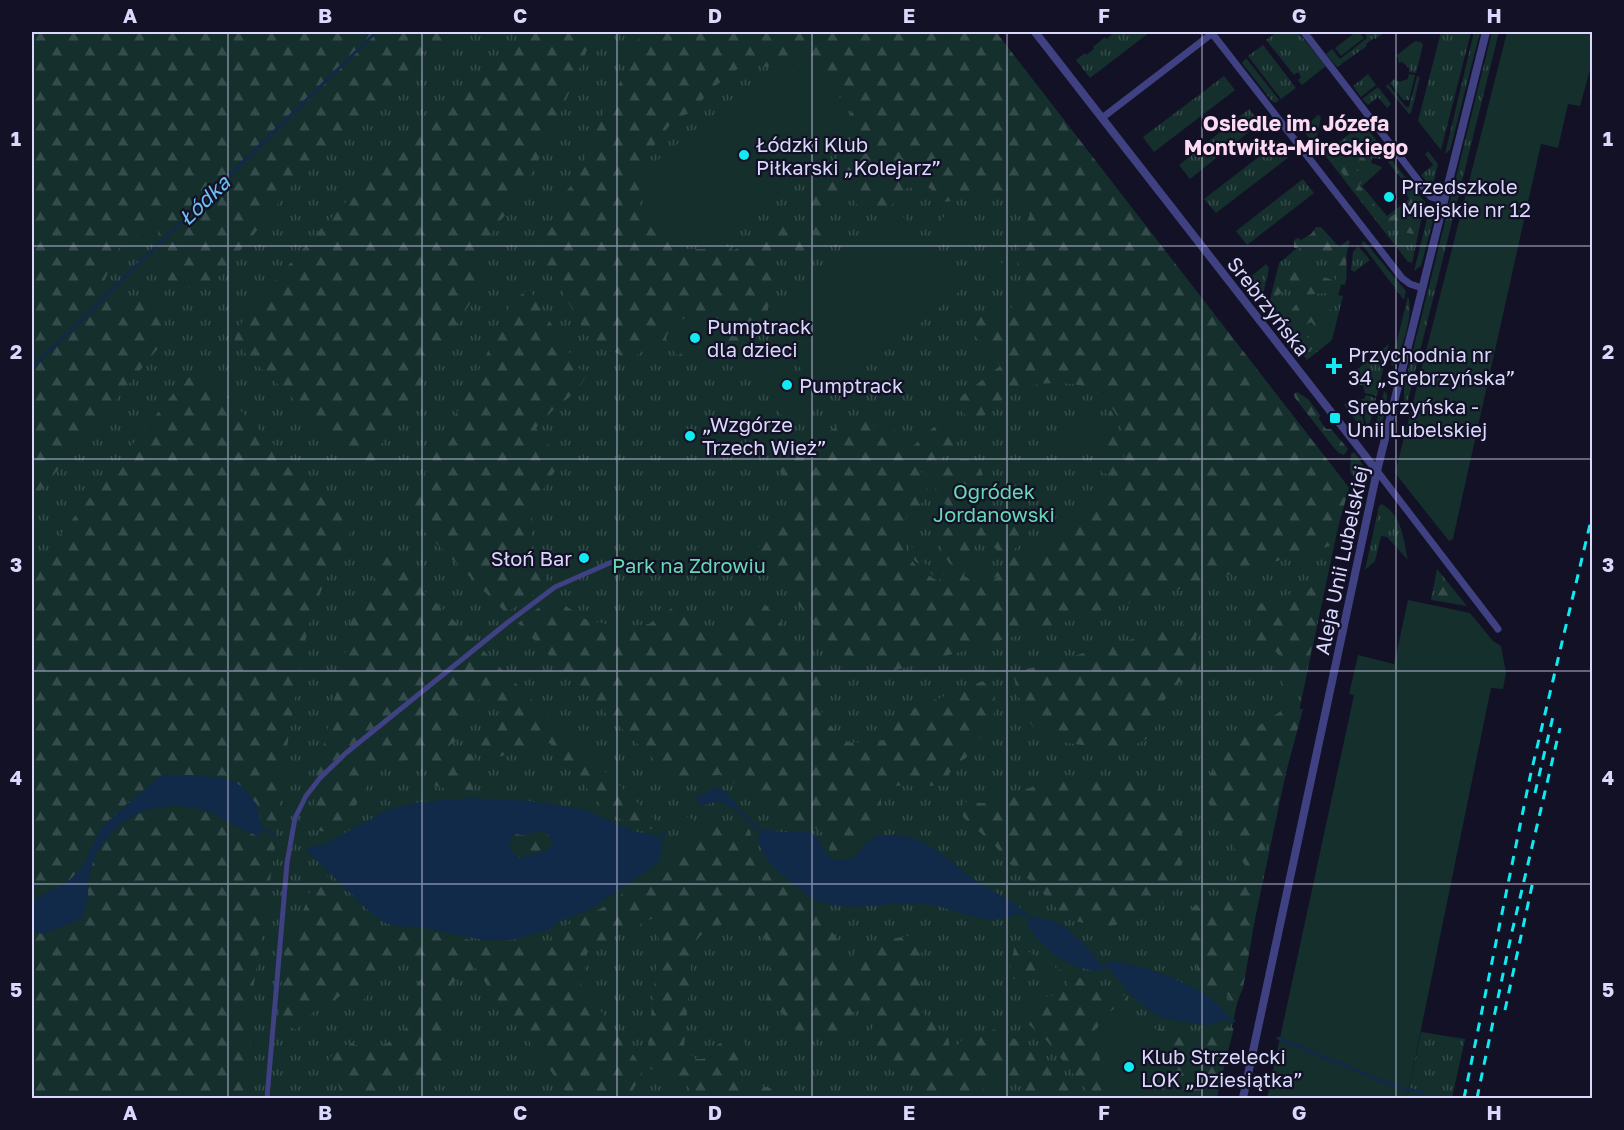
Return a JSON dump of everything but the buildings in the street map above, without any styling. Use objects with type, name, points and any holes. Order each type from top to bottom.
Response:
[{"type":"street","name":"Srebrzyńska","points":[[1035,32],[1498,629]]},
{"type":"street","points":[[1102,118],[1212,32],[1402,278],[1422,288]]},
{"type":"street","points":[[1304,32],[1431,197],[1444,201]]},
{"type":"street","name":"Aleja Unii Lubelskiej","points":[[1243,1098],[1377,471],[1486,32]]},
{"type":"street","points":[[267,1098],[287,863],[295,818],[306,796],[320,778],[346,753],[507,623],[555,587],[612,562]]},
{"type":"green space","name":"Park na Zdrowiu","points":[[32,32],[994,32],[1347,485],[1217,1098],[32,1098]]},
{"type":"green space","points":[[32,32],[460,32],[426,50],[406,77],[371,105],[345,136],[328,149],[293,184],[209,287],[199,291],[164,279],[157,221],[119,248],[102,286],[112,299],[150,297],[168,314],[161,329],[160,346],[32,501]]},
{"type":"green space","points":[[535,32],[597,32],[590,43],[547,145],[509,211],[482,249],[474,267],[485,279],[427,373],[407,417],[389,432],[378,449],[372,475],[234,342],[237,331],[263,293],[374,173],[436,115]]},
{"type":"green space","points":[[642,32],[996,32],[1349,488],[1333,545],[893,671],[882,664],[871,661],[846,662],[754,551],[806,506],[773,462],[823,441],[829,431],[860,417],[868,417],[873,427],[888,424],[912,447],[946,416],[961,438],[934,467],[908,540],[921,561],[934,567],[939,575],[945,575],[948,569],[965,571],[964,576],[970,579],[974,576],[974,572],[990,574],[1001,569],[1021,548],[1024,553],[1035,554],[1040,544],[1096,506],[1110,474],[1102,473],[1105,452],[1095,442],[1111,410],[1123,445],[1122,470],[1125,452],[1120,423],[1113,409],[1091,389],[1084,386],[1055,383],[1018,389],[975,424],[959,409],[959,398],[1000,366],[987,347],[968,330],[976,316],[1003,317],[1022,295],[1025,279],[1017,263],[1020,238],[1030,214],[1015,195],[980,196],[945,202],[928,187],[906,188],[885,210],[870,213],[856,203],[849,192],[822,216],[824,226],[831,238],[827,242],[821,239],[808,224],[805,198],[832,176],[852,108],[847,97],[830,77],[803,59],[788,58],[766,67],[744,64],[709,91],[694,111],[675,119],[654,146],[638,193],[642,213],[655,233],[679,249],[703,249],[723,242],[732,251],[790,218],[804,230],[810,238],[815,256],[804,259],[796,250],[787,246],[775,256],[766,324],[720,354],[707,366],[699,357],[687,366],[671,348],[656,341],[629,361],[586,334],[560,287],[538,257],[560,199],[579,176],[595,129],[620,82]],"holes":[[[943,452],[922,471],[928,479],[914,492],[905,526],[906,541],[915,561],[937,578],[958,586],[977,585],[999,576],[990,582],[971,588],[952,586],[934,579],[913,562],[905,545],[904,532],[909,499],[912,491],[926,478],[920,470]]]},
{"type":"green space","points":[[1114,32],[1150,32],[1090,78],[1076,60],[1085,53],[1086,55],[1105,37],[1107,39]]},
{"type":"green space","points":[[1277,32],[1298,32],[1326,66],[1302,85],[1298,80],[1301,77],[1298,72],[1294,75],[1266,40]]},
{"type":"green space","points":[[1356,32],[1364,38],[1341,56],[1335,48]]},
{"type":"green space","points":[[1364,32],[1385,32],[1337,67],[1326,54],[1332,49],[1340,59],[1367,38]]},
{"type":"green space","points":[[1441,32],[1471,32],[1441,150],[1418,121]]},
{"type":"green space","points":[[1474,32],[1480,32],[1450,150],[1445,154]]},
{"type":"green space","points":[[1492,32],[1499,32],[1407,404],[1404,403],[1404,387]]},
{"type":"green space","points":[[1507,32],[1592,32],[1592,63],[1580,106],[1568,104],[1558,148],[1541,144],[1453,539],[1449,541],[1395,473]]},
{"type":"green space","points":[[1415,41],[1423,45],[1416,73],[1409,72],[1409,68],[1402,62],[1399,63],[1397,55]]},
{"type":"green space","points":[[1263,45],[1296,88],[1281,99],[1248,56]]},
{"type":"green space","points":[[1246,58],[1279,100],[1275,103],[1242,63]]},
{"type":"green space","name":"Łódzki Klub Piłkarski „Kolejarz”","points":[[784,65],[801,65],[815,70],[827,78],[836,89],[843,117],[840,132],[833,147],[721,240],[702,246],[683,246],[668,240],[655,230],[646,216],[643,200],[645,182],[654,163],[765,73]]},
{"type":"green space","points":[[1368,74],[1376,85],[1361,97],[1353,86]]},
{"type":"green space","points":[[1409,74],[1415,75],[1409,100],[1403,100],[1390,83],[1394,79],[1399,82],[1408,79]]},
{"type":"green space","points":[[1224,76],[1235,90],[1154,152],[1143,137]]},
{"type":"green space","points":[[1417,76],[1420,77],[1409,114],[1386,86],[1388,84],[1406,107],[1409,107]]},
{"type":"green space","points":[[1378,87],[1391,104],[1387,108],[1378,97],[1368,105],[1362,99]]},
{"type":"green space","points":[[1249,109],[1260,123],[1190,179],[1179,165]]},
{"type":"green space","points":[[1318,115],[1321,117],[1315,146],[1302,129]]},
{"type":"green space","name":"Przedszkole Miejskie nr 12","points":[[1363,123],[1385,151],[1380,156],[1382,159],[1372,158],[1371,163],[1382,168],[1362,186],[1387,216],[1408,200],[1409,198],[1400,186],[1404,182],[1388,162],[1391,159],[1425,202],[1412,263],[1408,262],[1324,154]]},
{"type":"green space","points":[[1365,128],[1382,150],[1377,157],[1371,157],[1369,166],[1365,168],[1358,162],[1364,148],[1358,142],[1354,143],[1353,148],[1344,144],[1343,140],[1357,129]]},
{"type":"green space","points":[[1277,143],[1289,157],[1216,213],[1204,199]]},
{"type":"green space","points":[[1344,149],[1352,154],[1353,167],[1357,171],[1368,169],[1373,171],[1359,185],[1383,216],[1389,218],[1406,207],[1411,199],[1407,188],[1411,189],[1421,201],[1416,231],[1413,234],[1407,233],[1402,227],[1388,230],[1376,219],[1332,159],[1336,150]]},
{"type":"green space","points":[[1428,151],[1438,164],[1432,188],[1421,175],[1433,165],[1425,154]]},
{"type":"green space","points":[[1303,179],[1314,193],[1247,245],[1236,231]]},
{"type":"green space","points":[[1431,203],[1435,213],[1421,266],[1414,271]]},
{"type":"green space","points":[[958,205],[982,234],[965,248],[941,219]]},
{"type":"green space","points":[[902,215],[962,289],[825,400],[766,324]]},
{"type":"green space","points":[[1316,227],[1321,227],[1339,247],[1348,240],[1350,242],[1345,285],[1337,284],[1335,281],[1338,275],[1327,259],[1308,257],[1300,248],[1294,248],[1294,240],[1298,238],[1301,240],[1311,234]]},
{"type":"green space","points":[[1320,229],[1344,276],[1338,295],[1343,296],[1332,340],[1307,360],[1268,308],[1279,263]]},
{"type":"green space","points":[[1364,241],[1406,291],[1404,300],[1361,243]]},
{"type":"green space","points":[[1358,246],[1370,260],[1354,272],[1351,270],[1353,252]]},
{"type":"green space","points":[[993,252],[1008,271],[999,279],[983,260]]},
{"type":"green space","points":[[1266,264],[1269,268],[1262,299],[1248,279]]},
{"type":"green space","points":[[1301,264],[1337,284],[1338,289],[1334,294],[1299,293],[1294,286],[1290,285],[1276,297],[1278,302],[1272,305],[1279,266],[1291,271]]},
{"type":"green space","points":[[529,289],[585,377],[578,390],[552,411],[536,428],[560,461],[536,502],[532,523],[531,534],[535,555],[548,583],[506,613],[405,512],[512,301]]},
{"type":"green space","points":[[1408,296],[1408,322],[1393,366],[1391,365]]},
{"type":"green space","points":[[1301,298],[1305,298],[1323,315],[1331,309],[1326,333],[1323,334],[1311,322],[1303,326],[1302,330],[1314,346],[1310,352],[1303,351],[1287,331],[1283,321]]},
{"type":"green space","name":"Pumptrack dla dzieci","points":[[696,314],[717,322],[724,329],[723,337],[717,343],[718,352],[715,361],[700,362],[687,358],[666,339],[670,330],[678,323]]},
{"type":"green space","points":[[1389,344],[1377,396],[1365,393],[1363,385],[1358,385],[1355,371]]},
{"type":"green space","name":"Pumptrack","points":[[748,345],[764,351],[806,383],[810,389],[811,406],[803,416],[791,421],[781,414],[768,385],[739,358],[742,349]]},
{"type":"green space","points":[[201,371],[354,525],[324,583],[308,627],[283,770],[274,855],[254,983],[250,1018],[251,1061],[244,1098],[32,1098],[32,930],[37,933],[88,905],[88,878],[101,846],[123,821],[143,812],[176,804],[226,818],[237,827],[259,836],[262,825],[257,804],[230,780],[164,775],[156,779],[102,827],[83,866],[69,881],[37,898],[32,910],[32,570],[184,380]]},
{"type":"green space","points":[[1384,391],[1387,394],[1386,409],[1378,436],[1374,432]]},
{"type":"green space","points":[[1297,392],[1308,399],[1320,415],[1319,419],[1326,429],[1331,429],[1348,449],[1344,455],[1334,448],[1295,398],[1294,394]]},
{"type":"green space","points":[[1366,395],[1376,398],[1370,423],[1366,424],[1361,399],[1364,399]]},
{"type":"green space","points":[[1353,398],[1359,399],[1364,424],[1360,426],[1344,405]]},
{"type":"green space","points":[[1085,411],[1094,413],[1100,418],[1101,430],[1080,450],[1068,449],[1061,439],[1063,430]]},
{"type":"green space","points":[[1354,452],[1365,470],[1366,491],[1356,486],[1357,482],[1350,472],[1351,454]]},
{"type":"green space","points":[[961,459],[971,460],[979,466],[983,474],[982,484],[970,502],[970,515],[985,524],[994,524],[1008,513],[1012,513],[1018,517],[1021,543],[1007,556],[1000,554],[989,541],[978,541],[973,546],[971,559],[967,565],[956,567],[947,559],[937,538],[949,527],[953,517],[951,510],[936,493],[935,487],[944,470]]},
{"type":"green space","points":[[1382,504],[1389,509],[1398,522],[1408,560],[1387,537],[1381,536],[1375,561],[1365,570],[1379,506]]},
{"type":"green space","points":[[386,555],[413,579],[660,827],[646,830],[611,815],[591,795],[582,780],[560,760],[550,743],[487,760],[478,746],[501,720],[497,706],[481,700],[464,705],[459,726],[454,734],[456,741],[450,745],[471,755],[477,761],[480,779],[471,790],[441,788],[430,783],[431,767],[423,754],[377,771],[372,775],[354,813],[326,832],[311,829],[318,768],[342,670],[351,621],[373,583],[377,557]]},
{"type":"green space","points":[[1437,569],[1467,606],[1431,600]]},
{"type":"green space","points":[[1441,577],[1456,597],[1457,602],[1435,597],[1437,579]]},
{"type":"green space","points":[[1325,583],[1302,694],[1283,687],[1280,673],[1281,657],[1270,646],[1261,645],[1252,640],[1252,618],[1256,605]]},
{"type":"green space","points":[[758,596],[824,675],[821,692],[822,718],[849,743],[884,740],[904,712],[983,681],[995,695],[993,721],[966,758],[953,766],[944,786],[904,785],[880,788],[882,814],[876,829],[851,856],[839,857],[829,852],[830,840],[820,831],[782,818],[771,791],[743,788],[719,775],[690,780],[683,788],[582,690],[518,623],[553,597],[585,619],[619,627],[649,624],[675,606],[701,632],[725,625]]},
{"type":"green space","points":[[1408,600],[1470,613],[1493,641],[1501,646],[1506,673],[1503,689],[1491,688],[1407,1098],[1267,1098],[1354,695],[1349,694],[1358,655],[1394,664]]},
{"type":"green space","points":[[1200,620],[1195,642],[1195,670],[1171,689],[1161,706],[1153,735],[1143,741],[1132,745],[1110,746],[1081,745],[1053,740],[1035,729],[1023,709],[1013,673]]},
{"type":"green space","points":[[1286,708],[1303,709],[1261,866],[1246,867],[1210,809],[1207,783],[1217,757],[1227,740],[1255,728]]},
{"type":"green space","points":[[1054,775],[1127,778],[1157,785],[1176,808],[1184,843],[1180,878],[1165,901],[1142,917],[1105,928],[1067,919],[1032,882],[1011,865],[996,847],[963,817],[963,802],[984,803],[1009,792],[1030,788]]},
{"type":"green space","points":[[678,813],[691,818],[698,828],[696,832],[692,834],[681,826],[674,815]]},
{"type":"green space","points":[[715,821],[736,822],[748,826],[755,854],[814,909],[843,946],[832,948],[831,958],[845,965],[856,951],[876,942],[927,932],[920,961],[920,989],[915,1007],[948,1038],[951,1052],[967,1035],[993,1029],[1032,1047],[1057,1068],[1077,1098],[1020,1098],[1023,1077],[1007,1076],[984,1088],[980,1098],[914,1098],[918,1091],[906,1079],[881,1064],[867,1039],[874,1024],[868,1011],[858,1005],[843,1029],[828,1037],[798,1031],[767,1001],[771,947],[760,933],[723,924],[704,932],[693,944],[684,1047],[695,1059],[703,1059],[717,1045],[736,1034],[746,1044],[743,1056],[722,1075],[725,1081],[749,1083],[809,1098],[692,1098],[684,1077],[667,1078],[646,1066],[659,937],[660,919],[657,916],[596,946],[587,953],[581,985],[643,1070],[629,1098],[569,1096],[520,1029],[506,1015],[476,968],[452,983],[443,1035],[450,1060],[444,1076],[381,1077],[389,1098],[342,1098],[335,1072],[327,1063],[336,1049],[351,1043],[369,1047],[387,1044],[408,1026],[413,1014],[414,990],[419,981],[426,978],[403,957],[390,958],[376,970],[371,992],[357,1006],[344,993],[315,1010],[297,1030],[278,1022],[286,934],[300,918],[308,899],[316,868],[345,894],[349,906],[366,925],[385,935],[422,929],[478,942],[552,941],[551,933],[602,908],[647,877],[664,860],[694,841]]},
{"type":"green space","points":[[536,831],[550,836],[552,843],[549,850],[519,859],[508,842],[516,834],[524,835]]},
{"type":"green space","points":[[1261,884],[1243,988],[1234,1010],[1228,995],[1199,986],[1195,950],[1187,928],[1193,907],[1237,888]]},
{"type":"green space","points":[[1015,944],[1060,970],[1127,997],[1116,1018],[1095,1029],[1110,1097],[1088,1092],[1047,1041],[1025,1021],[1025,1004],[1068,990],[1065,978],[1038,976],[1011,979]]},
{"type":"green space","name":"Klub Strzelecki LOK „Dziesiątka”","points":[[1115,1008],[1123,1008],[1135,1013],[1148,1027],[1157,1057],[1164,1098],[1108,1098],[1095,1036],[1101,1018]]},
{"type":"green space","points":[[1156,1027],[1187,1036],[1200,1036],[1234,1028],[1216,1098],[1169,1098],[1168,1088],[1153,1047]]},
{"type":"green space","points":[[1421,1032],[1465,1039],[1452,1098],[1407,1098]]},
{"type":"water","points":[[164,775],[214,777],[238,784],[249,793],[256,805],[261,823],[259,837],[210,812],[192,807],[157,807],[141,812],[126,820],[113,831],[102,845],[93,862],[86,904],[81,919],[42,934],[32,930],[32,910],[37,898],[69,881],[83,866],[102,827],[156,779]]},
{"type":"water","points":[[715,787],[726,792],[736,804],[732,808],[719,801],[702,806],[694,799]]},
{"type":"water","points":[[472,798],[530,801],[582,809],[637,832],[657,835],[662,841],[662,851],[657,864],[587,911],[558,922],[549,930],[511,940],[479,939],[420,927],[397,926],[386,923],[372,914],[307,851],[308,847],[321,846],[389,809],[421,802]],"holes":[[[544,832],[550,836],[552,843],[549,850],[519,858],[508,841],[516,834]]]},
{"type":"water","points":[[765,828],[781,832],[804,830],[810,832],[817,838],[828,855],[839,860],[852,858],[866,843],[877,836],[902,835],[914,838],[936,850],[976,881],[1008,899],[1026,913],[1024,916],[1017,914],[993,919],[970,916],[924,904],[854,907],[827,904],[804,893],[769,861],[757,837]]},
{"type":"water","points":[[1031,917],[1053,922],[1073,934],[1103,968],[1100,971],[1089,969],[1058,957],[1027,925]]},
{"type":"water","points":[[1110,961],[1147,969],[1184,983],[1209,997],[1230,1018],[1209,1025],[1161,1018],[1133,997],[1108,967]]},
{"type":"waterway","name":"Łódka","points":[[32,368],[376,32]]},
{"type":"waterway","points":[[734,806],[761,832]]},
{"type":"waterway","points":[[261,828],[273,834]]},
{"type":"waterway","points":[[660,838],[666,832]]},
{"type":"waterway","points":[[1025,914],[1029,919]]},
{"type":"waterway","points":[[1102,966],[1108,965]]},
{"type":"waterway","points":[[1229,1019],[1234,1021]]},
{"type":"waterway","points":[[1278,1038],[1397,1087],[1423,1092]]},
{"type":"railway","points":[[1464,1098],[1530,777],[1592,516]]},
{"type":"railway","points":[[1535,793],[1554,712]]},
{"type":"railway","points":[[1477,1098],[1511,936],[1560,728]]},
{"type":"railway","points":[[1505,1010],[1533,881]]},
{"type":"place","name":"Łódzki Klub Piłkarski „Kolejarz”","points":[[744,155]]},
{"type":"place","name":"Przedszkole Miejskie nr 12","points":[[1389,197]]},
{"type":"place","name":"Pumptrack dla dzieci","points":[[695,338]]},
{"type":"place","name":"Przychodnia nr 34 „Srebrzyńska”","points":[[1334,366]]},
{"type":"place","name":"Pumptrack","points":[[787,385]]},
{"type":"place","name":"Srebrzyńska - Unii Lubelskiej","points":[[1335,418]]},
{"type":"place","name":"„Wzgórze Trzech Wież”","points":[[690,436]]},
{"type":"place","name":"Słoń Bar","points":[[584,558]]},
{"type":"place","name":"Klub Strzelecki LOK „Dziesiątka”","points":[[1129,1067]]},
{"type":"district","name":"Osiedle im. Józefa Montwiłła-Mireckiego","points":[[1296,135]]},
{"type":"park label","name":"Ogródek Jordanowski","points":[[994,502]]}]
